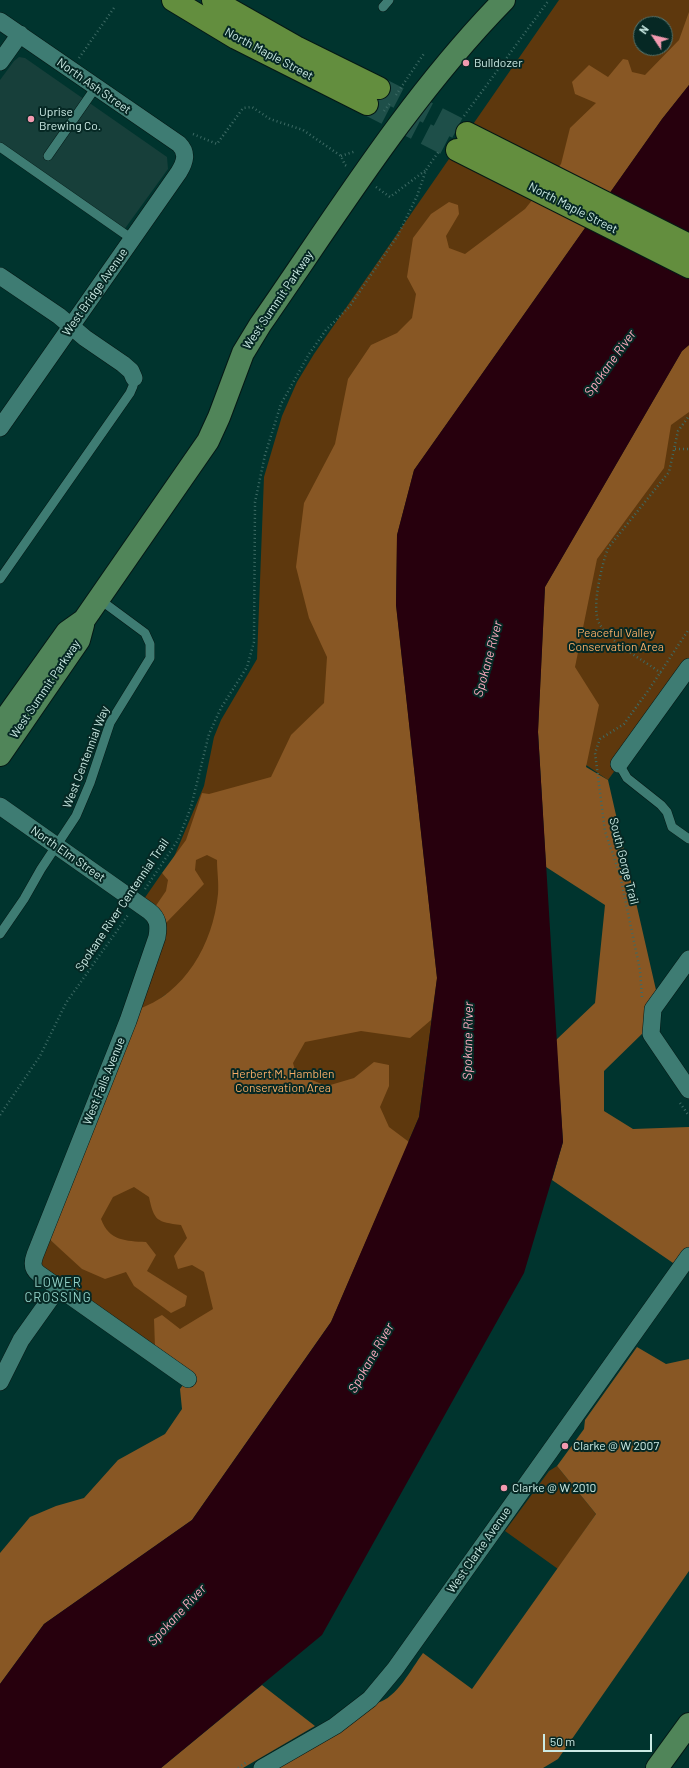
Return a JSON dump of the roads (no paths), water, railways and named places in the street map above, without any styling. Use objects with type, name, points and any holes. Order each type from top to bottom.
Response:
[{"type":"main road","name":"North Maple Street","points":[[173,0],[236,38],[376,102],[296,47],[213,0]]},
{"type":"main road","name":"North Maple Street","points":[[462,141],[689,245]]},
{"type":"main road","name":"North Maple Street","points":[[482,151],[689,267]]},
{"type":"street","name":"West Summit Parkway","points":[[0,726],[67,632],[84,620],[204,447],[220,417],[234,374],[248,343],[362,178],[439,72],[504,0]]},
{"type":"street","name":"North Ash Street","points":[[0,21],[96,87],[182,149]]},
{"type":"street","points":[[0,62],[20,34]]},
{"type":"street","name":"West Bridge Avenue","points":[[0,428],[181,168],[184,161],[182,149]]},
{"type":"street","points":[[0,276],[128,368],[134,378]]},
{"type":"street","name":"West Summit Parkway","points":[[0,755],[79,640],[84,620]]},
{"type":"street","points":[[619,764],[686,675]]},
{"type":"street","name":"North Elm Street","points":[[0,806],[136,902]]},
{"type":"street","name":"West Falls Avenue","points":[[58,1288],[36,1272],[33,1267],[35,1255],[128,1021],[157,937],[157,920],[152,913],[136,902]]},
{"type":"street","points":[[683,1094],[651,1034],[648,1004],[689,959]]},
{"type":"street","name":"West Clarke Avenue","points":[[262,1768],[335,1726],[370,1699],[395,1668],[689,1256]]},
{"type":"street","points":[[0,1382],[21,1340],[58,1288],[188,1379]]},
{"type":"street","points":[[657,1768],[689,1724]]},
{"type":"lane","points":[[48,156],[96,87]]},
{"type":"lane","points":[[0,147],[132,239]]},
{"type":"lane","points":[[0,579],[130,393],[134,378]]},
{"type":"lane","name":"West Centennial Way","points":[[0,934],[28,894],[41,870],[72,824],[86,794],[110,723],[125,696],[146,666],[151,654],[148,640],[142,630],[99,599]]},
{"type":"lane","points":[[619,764],[627,778],[661,805],[667,812],[672,827],[689,840]]},
{"type":"water","name":"Spokane River","points":[[689,85],[689,345],[682,351],[545,587],[538,732],[563,1142],[524,1273],[322,1635],[161,1768],[0,1768],[0,1684],[44,1624],[192,1520],[331,1322],[419,1117],[437,978],[396,605],[397,535],[414,470],[662,119]]},
{"type":"tunnel","points":[[379,88],[467,133]]},
{"type":"tunnel","points":[[367,104],[457,150]]},
{"type":"place","name":"Bulldozer","points":[[466,63]]},
{"type":"place","name":"Uprise Brewing Co.","points":[[31,119]]},
{"type":"place","name":"Clarke @ W 2007","points":[[565,1446]]},
{"type":"place","name":"Clarke @ W 2010","points":[[504,1488]]},
{"type":"district","name":"LOWER CROSSING","points":[[58,1290]]},
{"type":"park label","name":"Peaceful Valley Conservation Area","points":[[616,640]]},
{"type":"park label","name":"Herbert M. Hamblen Conservation Area","points":[[283,1081]]}]
